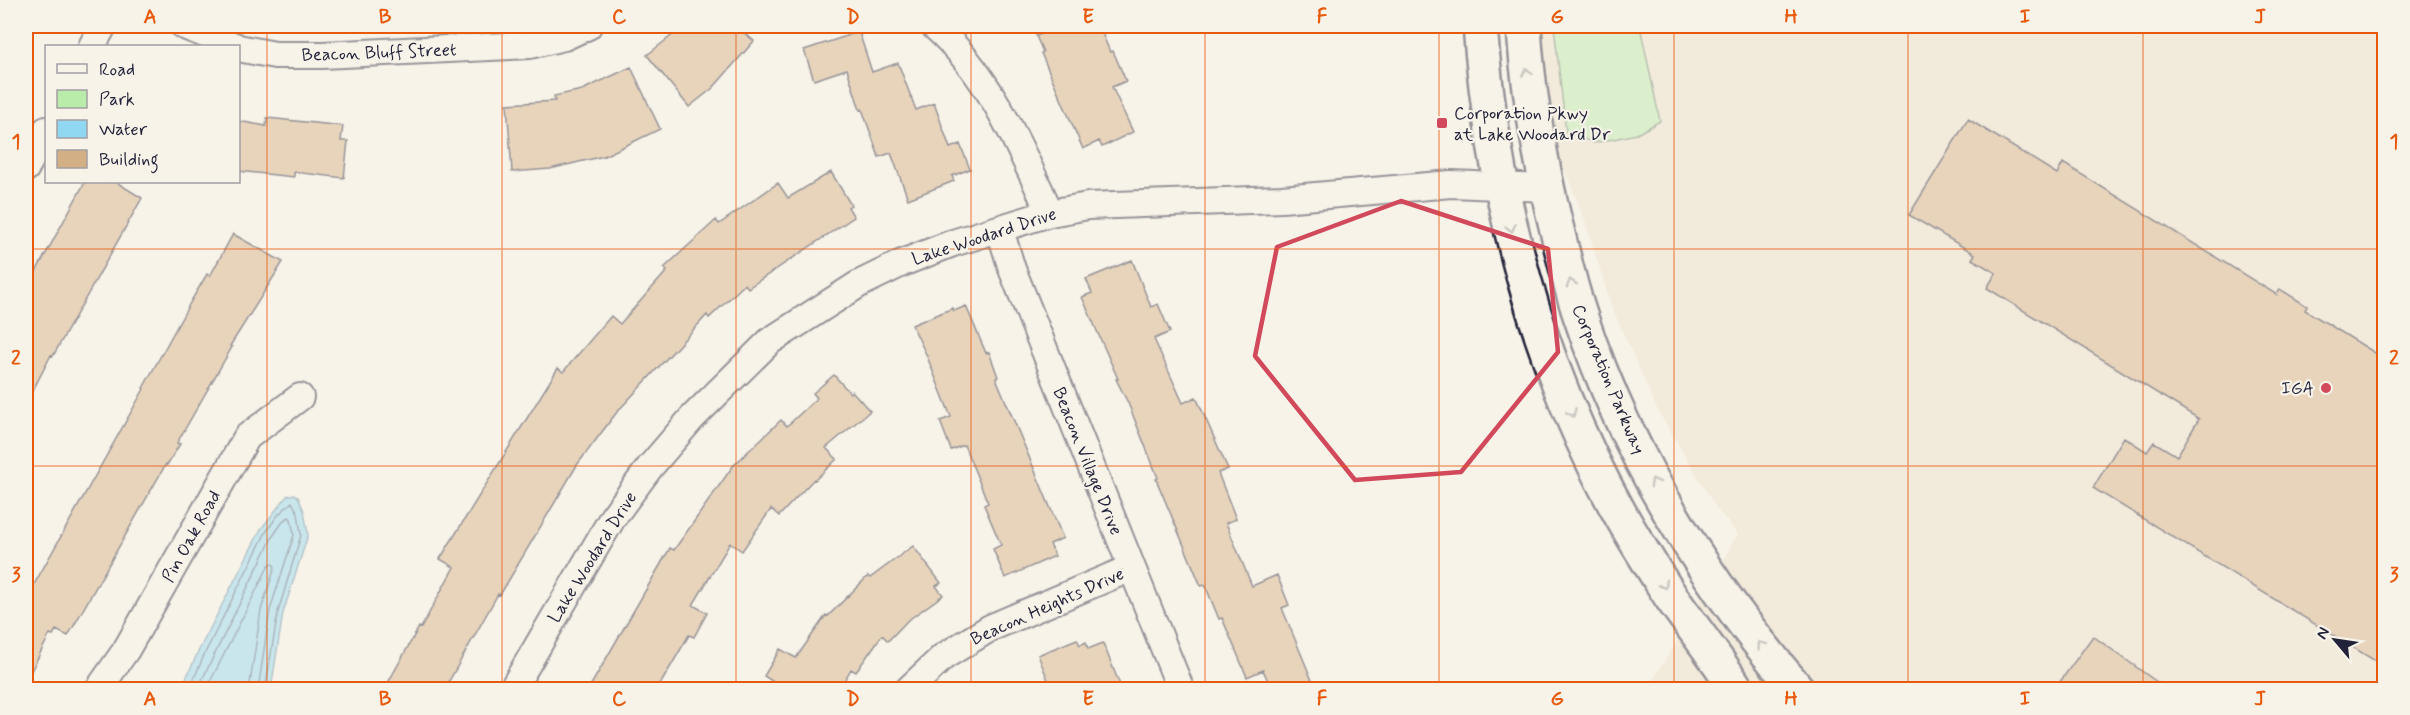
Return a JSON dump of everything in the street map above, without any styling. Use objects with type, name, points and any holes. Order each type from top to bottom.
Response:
[{"type":"main road","points":[[1480,26],[1490,127],[1502,186],[1512,231],[1539,326],[1556,375],[1592,457],[1619,511],[1671,596],[1737,690]]},
{"type":"main road","name":"Corporation Parkway","points":[[1524,26],[1533,111],[1547,188],[1566,270],[1610,390],[1638,452],[1685,538],[1747,627],[1798,690]]},
{"type":"street","points":[[93,45],[103,26]]},
{"type":"street","name":"Beacon Bluff Street","points":[[184,26],[232,45]]},
{"type":"street","name":"Beacon Bluff Street","points":[[240,48],[275,55],[322,55],[530,45],[564,37],[588,26]]},
{"type":"street","points":[[934,26],[977,72],[998,104],[1050,213]]},
{"type":"street","points":[[26,168],[45,132]]},
{"type":"street","name":"Lake Woodard Drive","points":[[512,690],[613,517],[650,467],[692,418],[770,341],[859,284],[902,263],[953,243],[1050,213],[1088,206],[1282,199],[1451,184],[1547,188]]},
{"type":"street","name":"Beacon Village Drive","points":[[1000,230],[1012,269],[1181,690]]},
{"type":"street","name":"Pin Oak Road","points":[[98,690],[126,650],[247,437],[300,397]]},
{"type":"street","name":"Beacon Heights Drive","points":[[908,690],[943,657],[990,628],[1131,568]]},
{"type":"highlighted area","points":[[1401,201],[1548,249],[1558,352],[1461,472],[1355,480],[1255,356],[1277,247]]},
{"type":"shaded area","points":[[1541,26],[2384,26],[2384,689],[1647,689],[1738,534],[1717,509],[1657,409],[1611,305],[1587,226],[1552,137]]},
{"type":"green space","points":[[1554,26],[1640,26],[1660,121],[1637,134],[1594,143],[1566,132]]},
{"type":"water","points":[[294,494],[298,497],[304,511],[308,535],[283,613],[271,689],[183,689],[199,650],[261,529],[287,496]]},
{"type":"building","points":[[684,26],[736,26],[754,41],[713,88],[689,107],[647,55]]},
{"type":"building","points":[[1064,26],[1099,26],[1126,81],[1112,87],[1133,132],[1102,147],[1099,141],[1083,149],[1041,53],[1043,52],[1036,36]]},
{"type":"building","points":[[859,32],[872,72],[898,63],[916,110],[934,103],[950,148],[960,144],[970,169],[952,176],[954,181],[908,199],[891,153],[879,157],[847,69],[814,80],[804,50]]},
{"type":"building","points":[[631,67],[660,129],[604,156],[550,169],[512,172],[507,104],[555,101],[554,96],[582,90]]},
{"type":"building","points":[[267,118],[343,126],[341,141],[348,141],[344,178],[294,172],[294,177],[240,171],[240,121],[266,126]]},
{"type":"building","points":[[1968,119],[2057,174],[2063,163],[2277,295],[2280,289],[2307,306],[2305,310],[2385,359],[2385,667],[2093,488],[2124,437],[2147,452],[2154,442],[2177,456],[2199,419],[1987,288],[1996,273],[1972,259],[1975,254],[1909,215]]},
{"type":"building","points":[[831,172],[851,205],[848,207],[854,217],[748,288],[745,284],[709,318],[707,315],[617,412],[577,465],[500,595],[498,594],[444,690],[384,690],[454,567],[440,559],[558,368],[563,372],[611,316],[620,324],[667,271],[664,268],[716,220],[719,224],[778,183],[788,198]]},
{"type":"building","points":[[84,183],[118,183],[142,198],[53,356],[51,355],[26,404],[26,290]]},
{"type":"building","points":[[233,234],[283,262],[230,346],[232,347],[177,443],[180,444],[166,464],[68,636],[56,630],[53,635],[50,634],[26,681],[26,584],[32,588],[191,301],[207,274],[210,276]]},
{"type":"building","points":[[1132,260],[1151,307],[1158,304],[1170,332],[1154,339],[1183,403],[1196,397],[1228,469],[1218,473],[1236,519],[1226,523],[1252,586],[1277,575],[1289,605],[1282,608],[1316,690],[1272,690],[1263,670],[1247,677],[1222,618],[1219,619],[1205,585],[1201,586],[1156,479],[1158,478],[1128,403],[1082,297],[1092,293],[1086,279]]},
{"type":"building","points":[[966,306],[986,353],[989,352],[998,377],[996,378],[1063,538],[1050,544],[1055,556],[1005,578],[993,549],[1001,545],[984,505],[988,503],[964,445],[951,450],[940,421],[951,417],[912,325],[953,308],[954,311]]},
{"type":"building","points":[[834,375],[870,411],[826,448],[837,459],[814,479],[779,516],[771,509],[742,551],[730,543],[693,605],[707,613],[694,637],[689,635],[657,690],[588,690],[670,548],[674,550],[733,466],[781,420],[787,426],[817,398],[813,393]]},
{"type":"building","points":[[913,546],[941,583],[936,586],[943,595],[907,621],[888,641],[882,635],[856,672],[851,669],[839,690],[786,690],[764,676],[780,649],[796,658],[826,615],[828,616],[868,576],[870,578]]},
{"type":"building","points":[[2093,636],[2168,690],[2054,690]]},
{"type":"building","points":[[1077,639],[1080,645],[1086,642],[1088,649],[1103,643],[1122,690],[1052,690],[1038,655]]},
{"type":"place","name":"Corporation Pkwy at Lake Woodard Dr","points":[[1442,123]]},
{"type":"place","name":"IGA","points":[[2326,388]]}]
